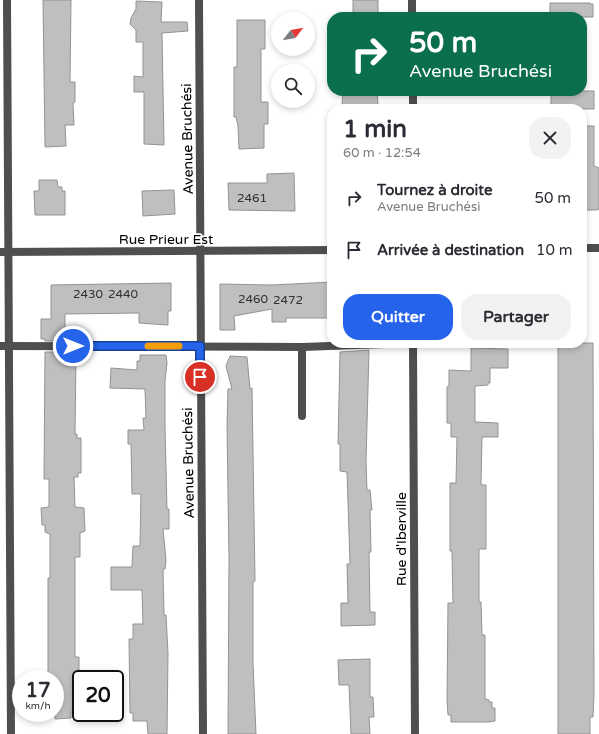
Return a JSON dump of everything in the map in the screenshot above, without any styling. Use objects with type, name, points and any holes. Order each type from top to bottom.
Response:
[{"type":"street","points":[[7,0],[4,252],[9,346],[11,734]]},
{"type":"street","name":"Avenue Bruchési","points":[[199,0],[202,252],[200,346],[203,734]]},
{"type":"street","points":[[412,0],[412,12]]},
{"type":"street","points":[[587,248],[599,248]]},
{"type":"street","name":"Rue Prieur Est","points":[[4,252],[327,250]]},
{"type":"street","points":[[0,346],[327,346]]},
{"type":"street","points":[[302,347],[302,416]]},
{"type":"street","name":"Rue d'Iberville","points":[[413,348],[415,734]]},
{"type":"building","points":[[43,0],[71,0],[70,82],[75,82],[75,102],[73,103],[74,125],[65,125],[66,146],[45,147]]},
{"type":"building","points":[[353,0],[378,0],[378,12],[353,12]]},
{"type":"building","points":[[136,1],[162,2],[161,22],[187,22],[188,31],[162,33],[164,145],[144,144],[144,92],[134,92],[134,76],[143,77],[143,42],[136,42],[136,30],[130,24],[131,18],[136,9]]},
{"type":"building","points":[[550,3],[593,4],[593,17],[587,17],[587,12],[550,12]]},
{"type":"building","points":[[237,20],[265,20],[265,49],[261,49],[261,102],[268,102],[268,124],[264,124],[264,148],[239,149],[238,126],[236,117],[234,117],[234,67],[237,67]]},
{"type":"building","points":[[587,91],[594,91],[594,109],[587,109],[587,104],[551,104],[551,96],[587,96]]},
{"type":"building","points":[[343,96],[377,96],[378,104],[342,104]]},
{"type":"building","points":[[587,126],[594,126],[594,166],[599,168],[599,209],[587,210]]},
{"type":"building","points":[[294,173],[295,211],[229,210],[228,183],[267,183],[267,174]]},
{"type":"building","points":[[39,180],[57,180],[58,187],[62,187],[62,191],[65,191],[65,215],[35,215],[34,191],[39,191]]},
{"type":"building","points":[[174,190],[175,214],[143,216],[142,191]]},
{"type":"building","points":[[327,282],[327,318],[286,318],[286,322],[272,322],[272,309],[234,316],[235,330],[220,330],[220,284],[272,285]]},
{"type":"building","points":[[171,283],[171,311],[168,311],[168,325],[139,323],[139,313],[65,314],[65,341],[45,341],[45,339],[41,339],[41,319],[51,319],[51,285]]},
{"type":"building","points":[[587,343],[593,343],[593,717],[590,717],[590,734],[558,734],[558,348],[587,348]]},
{"type":"building","points":[[471,348],[508,349],[508,368],[490,368],[490,383],[488,383],[488,385],[475,386],[475,422],[498,423],[498,437],[482,437],[481,485],[486,485],[486,549],[479,549],[479,602],[481,602],[482,635],[485,635],[485,699],[492,702],[492,708],[495,708],[495,721],[451,722],[451,715],[448,715],[447,702],[448,603],[453,603],[452,551],[450,551],[450,483],[456,483],[457,437],[451,437],[451,423],[447,423],[447,387],[449,386],[449,370],[471,371]]},
{"type":"building","points":[[369,350],[366,461],[367,490],[370,490],[372,510],[370,510],[371,552],[369,552],[370,612],[375,612],[375,625],[341,626],[341,603],[348,603],[347,564],[350,564],[347,472],[340,471],[340,444],[338,444],[340,352]]},
{"type":"building","points":[[45,352],[76,352],[75,434],[77,434],[77,438],[81,438],[81,473],[78,473],[78,477],[74,477],[75,507],[84,508],[85,531],[80,533],[80,557],[75,557],[75,657],[79,657],[79,670],[72,670],[71,718],[64,718],[64,670],[48,670],[48,578],[50,578],[50,534],[45,532],[45,525],[42,525],[41,508],[49,507],[49,479],[44,479]]},
{"type":"building","points":[[140,355],[166,355],[167,363],[165,381],[165,427],[167,509],[169,509],[169,529],[163,529],[166,560],[165,569],[163,569],[164,615],[166,615],[168,653],[167,734],[148,734],[147,721],[133,721],[133,713],[130,713],[129,639],[133,639],[133,624],[143,624],[142,590],[111,590],[111,567],[132,567],[133,546],[140,546],[141,494],[132,494],[131,444],[128,444],[128,430],[144,430],[143,418],[146,418],[145,389],[110,388],[111,368],[137,370],[137,361],[140,361]]},
{"type":"building","points":[[230,356],[247,357],[250,389],[252,388],[255,581],[253,582],[253,663],[256,734],[228,734],[229,558],[227,425],[228,389],[232,389],[226,366]]},
{"type":"building","points":[[370,659],[370,697],[373,697],[374,717],[369,717],[370,734],[351,734],[349,685],[339,685],[338,660]]},
{"type":"slow traffic","points":[[148,346],[179,346]]},
{"type":"route","points":[[73,346],[200,346],[200,377]]}]
